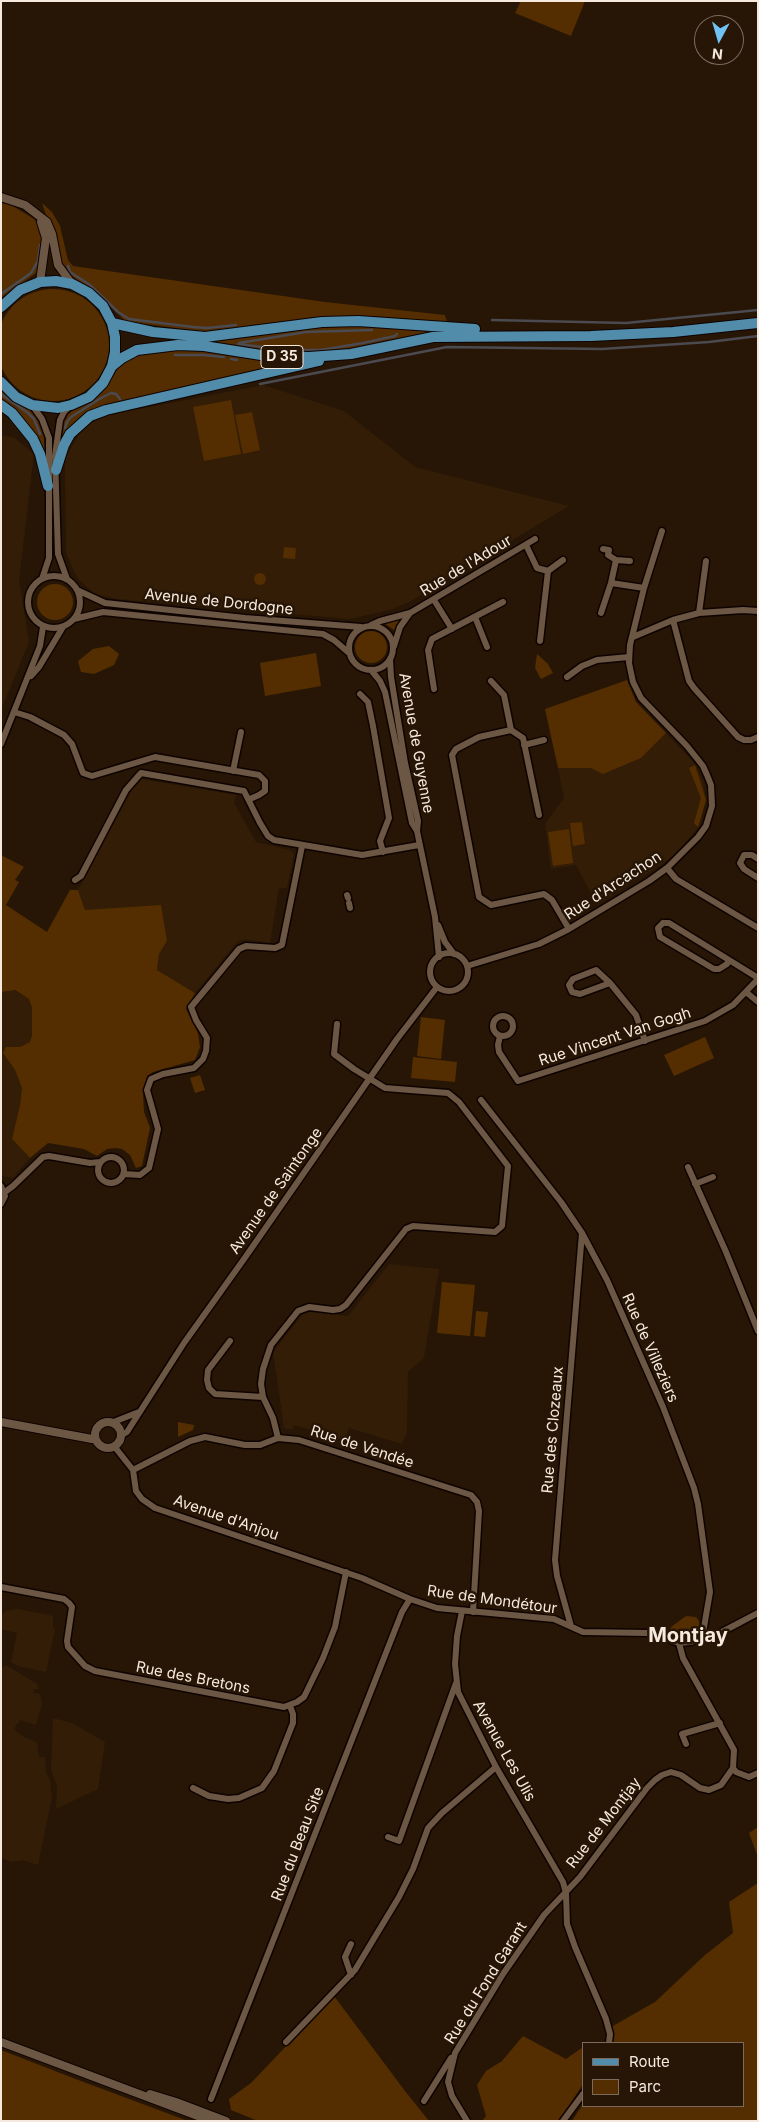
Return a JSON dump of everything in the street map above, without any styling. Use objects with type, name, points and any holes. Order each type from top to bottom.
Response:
[{"type":"main road","points":[[1,382],[16,397],[32,405],[52,408],[71,405],[89,397],[103,383],[112,366],[116,344],[112,323],[103,306],[89,293],[72,284],[56,281],[40,282],[20,290],[2,305]]},
{"type":"main road","name":"D 35","points":[[112,323],[153,332],[205,337],[322,322],[358,320],[536,335]]},
{"type":"main road","name":"D 35","points":[[112,366],[137,350],[178,345],[204,346],[282,357],[310,357],[351,354],[433,337],[591,336],[665,332],[758,323]]},
{"type":"main road","points":[[56,470],[64,445],[70,434],[90,416],[106,410],[351,354]]},
{"type":"main road","points":[[1,405],[12,413],[33,439],[40,454],[48,486]]},
{"type":"street","points":[[1,197],[25,205],[47,222],[52,234],[58,265],[72,284]]},
{"type":"street","points":[[40,282],[46,238],[41,218]]},
{"type":"street","points":[[32,405],[42,419],[49,438],[49,558],[42,579]]},
{"type":"street","points":[[67,579],[50,576],[42,579],[32,587],[27,601],[30,615],[43,627],[56,629],[62,627],[74,619],[80,605],[77,590],[67,579],[58,554],[54,456],[57,432],[64,412],[71,405]]},
{"type":"street","name":"Rue d'Arcachon","points":[[467,966],[539,944],[569,929],[649,881],[667,868],[698,837],[706,826],[712,806],[711,785],[703,766],[641,698],[633,682],[629,657],[644,588],[662,531]]},
{"type":"street","name":"Rue de l'Adour","points":[[371,625],[410,613],[534,540]]},
{"type":"street","points":[[526,545],[537,568],[548,571]]},
{"type":"street","points":[[603,549],[608,550],[608,555],[616,560],[630,561]]},
{"type":"street","points":[[540,641],[548,571],[563,560]]},
{"type":"street","points":[[601,613],[616,560]]},
{"type":"street","points":[[699,613],[706,561]]},
{"type":"street","points":[[611,583],[644,588]]},
{"type":"street","name":"Avenue de Dordogne","points":[[77,590],[105,603],[361,628]]},
{"type":"street","points":[[434,600],[452,629]]},
{"type":"street","points":[[434,689],[428,650],[432,639],[503,602]]},
{"type":"street","points":[[633,637],[672,620],[699,613],[726,610],[758,611]]},
{"type":"street","name":"Avenue de Dordogne","points":[[74,619],[103,612],[323,634],[334,640],[349,653]]},
{"type":"street","name":"Rue de l'Adour","points":[[394,647],[400,627],[410,613]]},
{"type":"street","points":[[475,617],[487,647]]},
{"type":"street","points":[[672,620],[689,682],[738,737],[744,740],[752,740],[758,737]]},
{"type":"street","points":[[371,625],[384,629],[392,640],[394,647],[390,659],[379,669],[371,670],[360,667],[349,653],[351,638],[361,628],[371,625]]},
{"type":"street","points":[[1,744],[40,646],[43,627]]},
{"type":"street","points":[[28,678],[39,667],[62,627]]},
{"type":"street","points":[[567,677],[582,666],[597,660],[629,657]]},
{"type":"street","name":"Avenue de Guyenne","points":[[390,659],[391,677],[404,754],[418,821],[416,831]]},
{"type":"street","name":"Avenue de Guyenne","points":[[371,670],[385,692],[412,823],[416,831],[434,916],[439,957]]},
{"type":"street","points":[[490,681],[504,695],[511,730],[522,738],[540,815]]},
{"type":"street","points":[[360,694],[368,702],[389,818],[380,841],[383,852]]},
{"type":"street","points":[[14,712],[30,717],[64,735],[72,744],[83,773],[92,776],[155,756],[259,776],[264,781],[264,790],[259,796],[250,799]]},
{"type":"street","points":[[511,730],[479,737],[456,749],[452,755],[480,897],[491,905],[544,894],[552,900],[569,929]]},
{"type":"street","points":[[233,771],[241,732]]},
{"type":"street","points":[[524,745],[544,740]]},
{"type":"street","points":[[75,880],[81,876],[126,790],[141,773],[244,791],[250,799],[268,836],[274,840],[353,855],[383,852],[419,844]]},
{"type":"street","points":[[100,1162],[97,1171],[105,1182],[114,1183],[124,1174],[140,1175],[149,1168],[158,1129],[147,1090],[151,1079],[163,1074],[194,1068],[203,1059],[207,1038],[196,1020],[191,1007],[239,949],[246,946],[275,948],[282,945],[302,846]]},
{"type":"street","points":[[758,859],[752,855],[744,855],[740,863],[744,869],[758,878]]},
{"type":"street","points":[[667,868],[676,879],[758,928]]},
{"type":"street","name":"Avenue de Guyenne","points":[[434,916],[444,942],[454,954]]},
{"type":"street","points":[[729,960],[722,967],[714,969],[660,937],[658,928],[663,923],[668,923],[729,960],[758,979]]},
{"type":"street","points":[[449,953],[454,954],[464,960],[467,966],[468,977],[466,982],[458,989],[447,991],[437,987],[433,982],[430,971],[439,957],[449,953]]},
{"type":"street","points":[[610,983],[580,994],[572,992],[569,985],[573,979],[596,970],[610,983],[636,1015],[645,1041]]},
{"type":"street","name":"Rue Vincent Van Gogh","points":[[500,1036],[499,1052],[518,1081],[705,1021],[733,1005],[758,979]]},
{"type":"street","name":"Avenue de Saintonge","points":[[120,1436],[127,1432],[184,1343],[369,1079],[437,987]]},
{"type":"street","points":[[746,992],[758,1002]]},
{"type":"street","points":[[278,1438],[274,1418],[263,1397],[261,1384],[269,1350],[298,1311],[309,1307],[333,1310],[340,1309],[346,1305],[406,1229],[416,1226],[495,1232],[500,1229],[503,1220],[508,1166],[459,1102],[448,1093],[385,1088],[369,1079],[341,1061],[334,1054],[337,1024]]},
{"type":"street","name":"Rue de Villeziers","points":[[481,1100],[561,1202],[582,1233],[607,1280],[662,1407],[694,1488],[705,1548],[710,1592],[702,1639]]},
{"type":"street","points":[[1,1204],[5,1196],[3,1188],[13,1186],[43,1157],[49,1156],[90,1163],[100,1162],[110,1156],[118,1158],[124,1165],[124,1174]]},
{"type":"street","points":[[688,1167],[758,1331]]},
{"type":"street","points":[[695,1184],[714,1177]]},
{"type":"street","name":"Rue des Clozeaux","points":[[571,1626],[557,1576],[555,1560],[582,1233]]},
{"type":"street","points":[[230,1341],[208,1370],[207,1380],[209,1388],[215,1394],[263,1397]]},
{"type":"street","points":[[95,1438],[99,1426],[139,1412]]},
{"type":"street","points":[[1,1422],[95,1438]]},
{"type":"street","points":[[95,1438],[102,1447],[114,1446],[119,1442],[118,1428],[111,1423]]},
{"type":"street","name":"Rue de Vendée","points":[[133,1470],[190,1441],[205,1437],[245,1445],[260,1445],[278,1438],[299,1440],[471,1495],[477,1502],[479,1511],[473,1612]]},
{"type":"street","name":"Avenue d'Anjou","points":[[114,1446],[133,1470],[136,1490],[142,1500],[155,1508],[362,1578]]},
{"type":"street","points":[[194,1788],[209,1796],[228,1799],[239,1798],[262,1788],[274,1771],[293,1723],[293,1714],[290,1706],[304,1697],[336,1628],[346,1572]]},
{"type":"street","name":"Rue de Mondétour","points":[[362,1578],[410,1599],[437,1608],[554,1619],[591,1633],[648,1632],[679,1643]]},
{"type":"street","name":"Rue des Bretons","points":[[1,1587],[64,1599],[69,1603],[72,1607],[67,1641],[68,1647],[86,1666],[94,1671],[275,1707],[290,1706]]},
{"type":"street","name":"Rue du Beau Site","points":[[211,2099],[402,1612],[410,1599]]},
{"type":"street","name":"Avenue Les Ulis","points":[[462,1611],[457,1636],[457,1682],[462,1702],[496,1766],[563,1882],[566,1894]]},
{"type":"street","points":[[758,1613],[718,1634],[679,1643],[683,1658],[734,1750],[733,1768],[736,1772],[749,1777],[758,1773]]},
{"type":"street","points":[[388,1837],[399,1841],[457,1682]]},
{"type":"street","points":[[686,1744],[682,1734],[720,1723]]},
{"type":"street","points":[[286,2042],[351,1975],[399,1897],[413,1869],[428,1828],[442,1813],[496,1766]]},
{"type":"street","name":"Rue de Montjay","points":[[566,1894],[603,1849],[647,1788],[662,1775],[671,1772],[680,1775],[700,1788],[709,1790],[721,1785],[733,1768]]},
{"type":"street","points":[[566,1894],[567,1924],[606,2018],[610,2034],[609,2042]]},
{"type":"street","name":"Rue du Fond Garant","points":[[467,2121],[452,2096],[448,2082],[455,2053],[503,1974],[544,1915],[566,1894]]},
{"type":"street","points":[[351,1944],[345,1957],[351,1975]]},
{"type":"street","points":[[1,2042],[133,2091],[176,2102],[226,2121]]},
{"type":"street","points":[[424,2101],[455,2053]]},
{"type":"street","points":[[133,2091],[211,2121]]},
{"type":"street","points":[[563,2121],[582,2095]]},
{"type":"shaded area","points":[[263,385],[344,411],[415,467],[569,506],[411,601],[393,609],[350,619],[117,599],[95,594],[77,578],[66,553],[66,456],[79,435],[91,423],[109,415]]},
{"type":"shaded area","points":[[1,435],[15,438],[34,454],[19,580],[29,642],[1,710]]},
{"type":"shaded area","points":[[666,733],[694,763],[703,782],[706,800],[700,825],[674,856],[597,905],[576,865],[551,869],[545,824],[564,798],[558,768],[591,768],[641,758]]},
{"type":"shaded area","points":[[140,779],[236,795],[234,803],[256,842],[290,850],[294,854],[287,888],[279,888],[270,943],[245,939],[237,942],[195,993],[157,970],[159,954],[167,941],[85,910],[78,890],[136,782]]},
{"type":"shaded area","points":[[1,982],[29,999],[32,1008],[32,1035],[30,1043],[20,1047],[6,1048],[3,1053],[15,1070],[22,1088],[12,1139],[30,1158],[13,1178],[1,1176]]},
{"type":"shaded area","points":[[389,1264],[439,1269],[424,1358],[408,1372],[407,1432],[402,1444],[349,1428],[345,1440],[294,1425],[292,1430],[284,1428],[273,1352],[303,1314],[311,1312],[348,1316]]},
{"type":"shaded area","points":[[18,1609],[53,1616],[53,1628],[55,1629],[46,1672],[18,1666],[11,1662],[17,1633],[1,1629],[1,1617],[5,1611]]},
{"type":"shaded area","points":[[6,1665],[37,1684],[39,1689],[34,1689],[33,1693],[40,1694],[42,1704],[36,1725],[20,1720],[14,1729],[24,1737],[37,1742],[39,1757],[45,1757],[46,1772],[50,1780],[52,1797],[38,1865],[22,1860],[12,1862],[1,1858],[1,1668]]},
{"type":"shaded area","points":[[53,1718],[72,1723],[105,1742],[98,1789],[56,1809],[57,1786],[51,1770]]},
{"type":"green space","points":[[521,1],[585,1],[571,36],[515,13]]},
{"type":"green space","points":[[1,203],[11,205],[34,219],[39,226],[42,237],[40,265],[36,273],[1,298]]},
{"type":"green space","points":[[42,203],[52,212],[60,226],[68,260],[73,266],[325,302],[445,315],[447,322],[371,316],[340,316],[202,332],[125,321],[99,294],[70,275],[62,265],[53,227]]},
{"type":"green space","points":[[42,290],[64,290],[84,299],[99,314],[108,334],[108,356],[99,376],[84,391],[64,400],[42,400],[22,391],[7,376],[-1,358],[-1,332],[7,314],[22,299]]},
{"type":"green space","points":[[350,325],[468,331],[335,353],[280,354],[205,342],[322,326]]},
{"type":"green space","points":[[196,349],[303,360],[99,409],[61,442],[59,436],[63,421],[69,413],[95,398],[103,391],[121,364],[138,353]]},
{"type":"green space","points":[[1,390],[30,410],[37,418],[43,428],[46,460],[1,401]]},
{"type":"green space","points":[[231,400],[241,454],[204,461],[193,407]]},
{"type":"green space","points":[[252,412],[260,450],[243,454],[235,415]]},
{"type":"green space","points":[[284,547],[296,548],[295,559],[283,558]]},
{"type":"green space","points":[[260,573],[266,579],[260,585],[254,579]]},
{"type":"green space","points":[[55,584],[68,589],[73,602],[68,615],[55,620],[42,615],[37,602],[42,589]]},
{"type":"green space","points":[[405,615],[397,632],[384,623]]},
{"type":"green space","points":[[371,631],[377,632],[382,636],[386,641],[386,653],[382,658],[377,662],[371,663],[365,662],[360,658],[356,653],[355,647],[356,641],[360,636],[365,632]]},
{"type":"green space","points":[[109,646],[119,654],[114,665],[94,674],[81,672],[78,661],[93,649]]},
{"type":"green space","points":[[316,653],[321,686],[265,696],[260,663]]},
{"type":"green space","points":[[537,654],[548,664],[553,673],[541,679],[535,668]]},
{"type":"green space","points":[[627,680],[636,702],[666,733],[641,758],[603,774],[591,768],[558,768],[545,709]]},
{"type":"green space","points":[[695,765],[706,800],[698,827],[694,823],[701,798],[689,768]]},
{"type":"green space","points":[[582,822],[585,844],[573,846],[570,823]]},
{"type":"green space","points":[[569,829],[573,863],[553,866],[548,832]]},
{"type":"green space","points":[[1,855],[24,867],[15,880],[19,882],[6,905],[47,932],[70,890],[78,890],[85,910],[161,905],[167,941],[159,954],[157,970],[195,993],[186,1009],[198,1033],[200,1047],[195,1060],[153,1072],[147,1076],[143,1094],[144,1112],[150,1128],[142,1166],[136,1168],[130,1155],[122,1149],[107,1149],[97,1156],[84,1149],[48,1143],[30,1158],[12,1139],[22,1088],[15,1070],[3,1053],[6,1047],[20,1047],[30,1042],[32,1035],[32,1008],[29,999],[15,990],[1,992]]},
{"type":"green space","points":[[421,1017],[445,1020],[441,1059],[417,1056]]},
{"type":"green space","points":[[705,1037],[714,1058],[674,1076],[664,1055]]},
{"type":"green space","points":[[413,1057],[457,1062],[455,1082],[411,1078]]},
{"type":"green space","points":[[200,1075],[205,1090],[195,1093],[190,1078]]},
{"type":"green space","points":[[442,1282],[475,1285],[470,1336],[437,1333]]},
{"type":"green space","points":[[476,1311],[488,1312],[485,1337],[474,1336]]},
{"type":"green space","points":[[178,1422],[194,1425],[193,1430],[178,1437]]},
{"type":"green space","points":[[686,1616],[696,1617],[699,1621],[699,1626],[687,1636],[671,1637],[669,1633],[671,1627]]},
{"type":"green space","points":[[758,1827],[758,1857],[749,1833]]},
{"type":"green space","points":[[758,1883],[758,2121],[572,2121],[582,2106],[744,2107],[744,2042],[612,2042],[611,2027],[655,2002],[705,1955],[733,1933],[729,1902]]},
{"type":"green space","points":[[334,1996],[429,2121],[258,2121],[231,2110],[229,2099],[251,2083]]},
{"type":"green space","points":[[523,2036],[566,2059],[582,2048],[582,2086],[559,2121],[482,2121],[486,2116],[477,2085],[486,2071],[502,2061]]},
{"type":"green space","points":[[1,2050],[73,2078],[188,2121],[1,2121]]},
{"type":"waterway","points":[[1,294],[31,273],[38,261],[40,245]]},
{"type":"waterway","points":[[68,266],[70,272],[90,285],[118,312],[129,319],[207,328],[236,325]]},
{"type":"waterway","points":[[492,320],[626,323],[758,310]]},
{"type":"waterway","points":[[239,343],[306,332],[372,330]]},
{"type":"waterway","points":[[238,344],[286,350],[321,350],[363,343],[397,334]]},
{"type":"waterway","points":[[260,384],[447,347],[602,349],[709,342],[758,336]]},
{"type":"waterway","points":[[175,355],[224,357]]},
{"type":"waterway","points":[[231,359],[237,360]]},
{"type":"waterway","points":[[65,428],[71,417],[101,398],[111,393],[116,394],[120,399]]},
{"type":"waterway","points":[[1,394],[34,419],[40,434]]},
{"type":"district","name":"Montjay","points":[[688,1636]]}]
